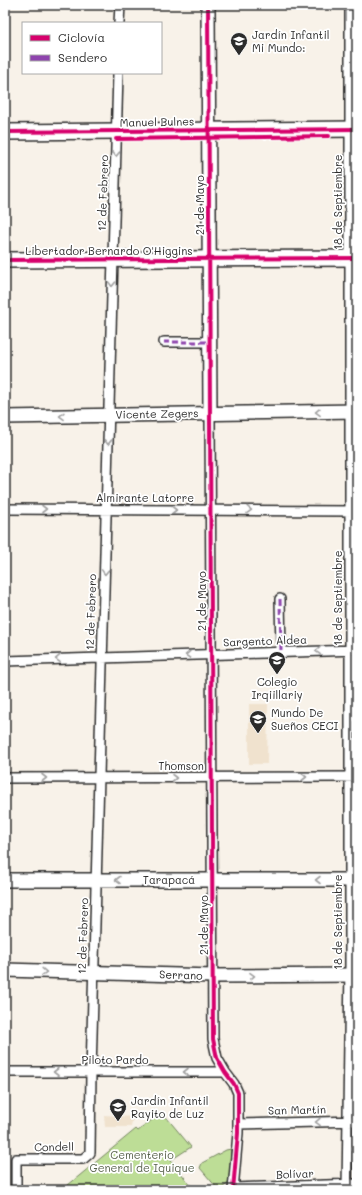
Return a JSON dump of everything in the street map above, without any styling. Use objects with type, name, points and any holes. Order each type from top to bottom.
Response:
[{"type":"main road","name":"Manuel Bulnes","points":[[5,132],[353,129]]},
{"type":"main road","name":"Libertador Bernardo O'Higgins","points":[[5,260],[354,258]]},
{"type":"street","points":[[119,22],[120,5]]},
{"type":"street","name":"21 de Mayo","points":[[208,5],[213,1046],[217,1058],[234,1084],[238,1093],[238,1124],[233,1189]]},
{"type":"street","name":"18 de Septiembre","points":[[347,1187],[353,1121],[354,975],[354,258],[350,5]]},
{"type":"street","name":"12 de Febrero","points":[[90,1152],[118,74]]},
{"type":"street","points":[[164,342],[209,342]]},
{"type":"street","name":"Vicente Zegers","points":[[5,417],[353,411]]},
{"type":"street","name":"Almirante Latorre","points":[[5,510],[354,511]]},
{"type":"street","points":[[280,599],[281,652]]},
{"type":"street","name":"Sargento Aldea","points":[[5,661],[354,650]]},
{"type":"street","name":"Thomson","points":[[5,778],[354,777]]},
{"type":"street","name":"Tarapacá","points":[[5,880],[354,880]]},
{"type":"street","name":"Serrano","points":[[5,970],[213,976],[354,975]]},
{"type":"street","name":"Piloto Pardo","points":[[5,1072],[225,1072]]},
{"type":"street","name":"San Martín","points":[[238,1124],[353,1121]]},
{"type":"street","name":"Condell","points":[[16,1190],[16,1159],[83,1159],[90,1152]]},
{"type":"street","name":"Bolívar","points":[[233,1189],[347,1187],[357,1184]]},
{"type":"shaded area","name":"Mundo De Sueños CECI","points":[[249,704],[268,704],[267,764],[249,764]]},
{"type":"shaded area","name":"Jardín Infantil Rayito de Luz","points":[[104,1115],[133,1117],[131,1127],[105,1127]]},
{"type":"green space","name":"Cementerio General de Iquique","points":[[162,1112],[191,1147],[171,1160],[194,1190],[62,1190],[136,1129],[138,1131]]},
{"type":"green space","points":[[231,1149],[229,1183],[223,1187],[217,1188],[200,1168],[202,1163],[226,1150]]},
{"type":"marked path","points":[[164,342],[209,342]]},
{"type":"marked path","points":[[280,599],[281,652]]},
{"type":"cycle path","points":[[208,5],[213,1039],[217,1058],[234,1084],[238,1093],[238,1133],[233,1190]]},
{"type":"cycle path","points":[[5,132],[357,129]]},
{"type":"cycle path","points":[[116,139],[329,136]]},
{"type":"cycle path","points":[[5,260],[357,258]]},
{"type":"place","name":"Jardín Infantil Mi Mundo:","points":[[239,56]]},
{"type":"place","name":"Colegio Irqiillariy","points":[[277,675]]},
{"type":"place","name":"Mundo De Sueños CECI","points":[[258,734]]},
{"type":"place","name":"Jardín Infantil Rayito de Luz","points":[[118,1122]]}]
